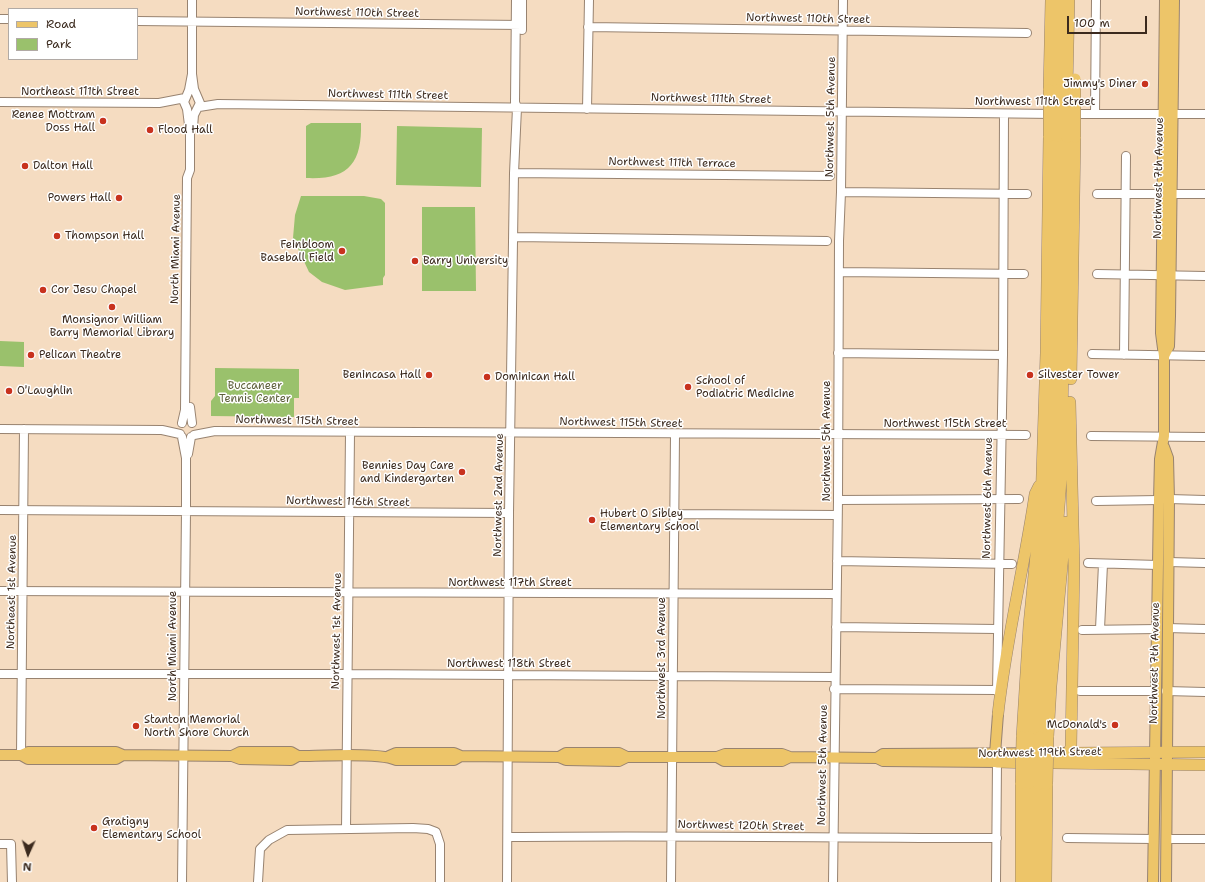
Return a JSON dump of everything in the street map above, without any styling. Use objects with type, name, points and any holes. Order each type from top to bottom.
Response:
[{"type":"highway","points":[[1051,0],[1062,136],[1074,566],[1071,746],[1067,756],[1052,763]]},
{"type":"highway","points":[[1028,882],[1034,784],[1035,737],[1033,683],[1047,546],[1051,479],[1062,136],[1058,90],[1059,0]]},
{"type":"highway","points":[[1058,90],[1069,0]]},
{"type":"highway","points":[[1035,737],[1024,690],[1042,478],[1046,352],[1062,136],[1075,79],[1076,0]]},
{"type":"highway","points":[[1038,882],[1034,784],[1035,737],[1053,653],[1064,548],[1068,484],[1070,402]]},
{"type":"highway","points":[[998,714],[1003,672],[1027,549],[1035,494],[1042,478]]},
{"type":"highway","name":"Northwest 119th Street","points":[[1069,753],[1205,752]]},
{"type":"highway","name":"Northwest 119th Street","points":[[996,758],[1052,763],[1205,765]]},
{"type":"highway","points":[[1021,882],[1034,784]]},
{"type":"highway","points":[[1034,784],[1046,882]]},
{"type":"main road","name":"Northwest 7th Avenue","points":[[1153,882],[1154,764],[1160,752],[1166,691],[1162,629],[1162,599],[1157,587],[1168,458],[1164,440],[1164,356],[1169,346],[1166,275],[1168,114],[1165,0]]},
{"type":"main road","name":"Northwest 7th Avenue","points":[[1168,114],[1174,12],[1172,0]]},
{"type":"main road","name":"Northwest 7th Avenue","points":[[1166,275],[1171,232],[1167,220],[1167,194]]},
{"type":"main road","name":"Northwest 7th Avenue","points":[[1164,500],[1169,562],[1155,691],[1160,752],[1166,764],[1166,882]]},
{"type":"main road","name":"Northwest 6th Avenue","points":[[996,758],[998,714]]},
{"type":"main road","name":"Northwest 119th Street","points":[[0,755],[21,755],[28,759],[116,759],[123,755],[232,756],[240,752],[291,752],[298,756],[390,756],[396,760],[454,760],[461,756],[508,756],[559,757],[566,760],[619,761],[627,757],[718,757],[725,754],[782,754],[790,758],[877,758],[883,761],[996,758],[1069,753]]},
{"type":"main road","points":[[1153,868],[1158,882]]},
{"type":"street","name":"North Miami Avenue","points":[[181,424],[185,414],[188,332],[189,241],[187,178],[190,170],[190,133],[186,103],[192,74],[192,0]]},
{"type":"street","name":"Northwest 2nd Avenue","points":[[516,0],[519,25]]},
{"type":"street","name":"Northwest 2nd Avenue","points":[[508,882],[508,594],[514,173],[517,108],[515,102],[519,25],[522,0]]},
{"type":"street","points":[[587,109],[589,0]]},
{"type":"street","name":"Northwest 5th Avenue","points":[[833,882],[835,758],[834,677],[838,500],[837,436],[840,272],[839,217],[842,192],[843,0]]},
{"type":"street","points":[[1095,114],[1096,0]]},
{"type":"street","name":"Northwest 110th Street","points":[[138,21],[519,25]]},
{"type":"street","name":"Northwest 110th Street","points":[[588,26],[1027,33]]},
{"type":"street","name":"North Miami Avenue","points":[[192,74],[197,97]]},
{"type":"street","points":[[192,95],[197,97],[200,101],[198,108],[193,111],[186,103],[192,95]]},
{"type":"street","name":"Northwest 111th Street","points":[[197,97],[218,104]]},
{"type":"street","name":"Northeast 111th Street","points":[[0,102],[186,103]]},
{"type":"street","name":"Northwest 111th Street","points":[[198,108],[218,104],[1004,114],[1205,114]]},
{"type":"street","name":"North Miami Avenue","points":[[190,133],[198,108]]},
{"type":"street","name":"Northwest 6th Avenue","points":[[998,714],[997,629],[1003,356],[1002,274],[1004,114]]},
{"type":"street","points":[[1124,355],[1126,156]]},
{"type":"street","name":"Northwest 111th Terrace","points":[[514,173],[830,176]]},
{"type":"street","points":[[842,192],[1026,194]]},
{"type":"street","points":[[1097,194],[1205,194]]},
{"type":"street","points":[[514,237],[827,241]]},
{"type":"street","points":[[840,272],[1024,274]]},
{"type":"street","points":[[1096,274],[1205,276]]},
{"type":"street","name":"North Miami Avenue","points":[[188,332],[190,414],[193,424]]},
{"type":"street","points":[[838,353],[1003,356]]},
{"type":"street","points":[[1092,354],[1205,356]]},
{"type":"street","points":[[162,430],[188,422],[215,431]]},
{"type":"street","points":[[181,424],[181,435]]},
{"type":"street","points":[[193,424],[195,431],[193,436]]},
{"type":"street","points":[[0,429],[162,430],[188,438],[215,431]]},
{"type":"street","name":"Northeast 1st Avenue","points":[[21,755],[24,429]]},
{"type":"street","name":"Northwest 115th Street","points":[[215,431],[837,436],[1026,435]]},
{"type":"street","name":"Northwest 1st Avenue","points":[[346,829],[346,674],[351,512],[350,433]]},
{"type":"street","name":"North Miami Avenue","points":[[181,435],[186,458],[182,882]]},
{"type":"street","name":"Northwest 3rd Avenue","points":[[671,882],[675,435]]},
{"type":"street","name":"North Miami Avenue","points":[[186,458],[193,436]]},
{"type":"street","points":[[1091,436],[1164,440],[1205,436]]},
{"type":"street","points":[[838,500],[1019,499]]},
{"type":"street","points":[[1096,501],[1205,500]]},
{"type":"street","name":"Northwest 116th Street","points":[[0,510],[509,513]]},
{"type":"street","points":[[674,514],[837,515]]},
{"type":"street","points":[[837,561],[1012,564]]},
{"type":"street","points":[[1169,562],[1205,563]]},
{"type":"street","points":[[1088,563],[1158,565]]},
{"type":"street","points":[[1100,630],[1103,564]]},
{"type":"street","name":"Northwest 117th Street","points":[[0,591],[673,595],[836,594]]},
{"type":"street","points":[[836,627],[997,629]]},
{"type":"street","points":[[1082,630],[1205,629]]},
{"type":"street","name":"Northwest 118th Street","points":[[0,674],[673,675],[834,677]]},
{"type":"street","points":[[834,690],[997,690]]},
{"type":"street","points":[[1080,691],[1155,691]]},
{"type":"street","points":[[1166,691],[1205,692]]},
{"type":"street","name":"Northwest 6th Avenue","points":[[996,758],[996,882]]},
{"type":"street","points":[[258,882],[260,849],[269,840],[287,830],[413,828],[428,829],[436,832],[440,844],[440,882]]},
{"type":"street","name":"Northwest 120th Street","points":[[509,837],[671,835],[833,838],[997,838]]},
{"type":"street","points":[[1067,838],[1153,839]]},
{"type":"street","points":[[1166,839],[1205,839]]},
{"type":"street","points":[[0,844],[11,844],[12,882]]},
{"type":"green space","points":[[311,123],[361,123],[359,149],[350,167],[332,176],[306,178],[306,126]]},
{"type":"green space","points":[[397,126],[482,128],[481,187],[396,185]]},
{"type":"green space","name":"Feinbloom Baseball Field","points":[[301,196],[364,196],[381,199],[385,203],[385,275],[383,278],[383,285],[345,290],[322,282],[309,272],[293,238],[295,215]]},
{"type":"green space","points":[[422,207],[475,207],[476,291],[422,291]]},
{"type":"green space","points":[[0,341],[24,342],[24,367],[0,366]]},
{"type":"green space","name":"Buccaneer Tennis Center","points":[[215,368],[299,369],[299,398],[294,398],[294,417],[211,416],[211,401],[215,396]]},
{"type":"place","name":"Jimmy's Diner","points":[[1145,84]]},
{"type":"place","name":"Renee Mottram Doss Hall","points":[[103,121]]},
{"type":"place","name":"Flood Hall","points":[[150,130]]},
{"type":"place","name":"Dalton Hall","points":[[25,166]]},
{"type":"place","name":"Powers Hall","points":[[119,198]]},
{"type":"place","name":"Thompson Hall","points":[[57,236]]},
{"type":"place","name":"Feinbloom Baseball Field","points":[[342,251]]},
{"type":"place","name":"Barry University","points":[[415,261]]},
{"type":"place","name":"Cor Jesu Chapel","points":[[43,290]]},
{"type":"place","name":"Monsignor William Barry Memorial Library","points":[[112,307]]},
{"type":"place","name":"Pelican Theatre","points":[[31,355]]},
{"type":"place","name":"Benincasa Hall","points":[[429,375]]},
{"type":"place","name":"Silvester Tower","points":[[1030,375]]},
{"type":"place","name":"Dominican Hall","points":[[487,377]]},
{"type":"place","name":"School of Podiatric Medicine","points":[[688,387]]},
{"type":"place","name":"O'Laughlin","points":[[9,391]]},
{"type":"place","name":"Bennies Day Care and Kindergarten","points":[[462,472]]},
{"type":"place","name":"Hubert O Sibley Elementary School","points":[[592,520]]},
{"type":"place","name":"McDonald's","points":[[1115,725]]},
{"type":"place","name":"Stanton Memorial North Shore Church","points":[[136,726]]},
{"type":"place","name":"Gratigny Elementary School","points":[[94,828]]}]
